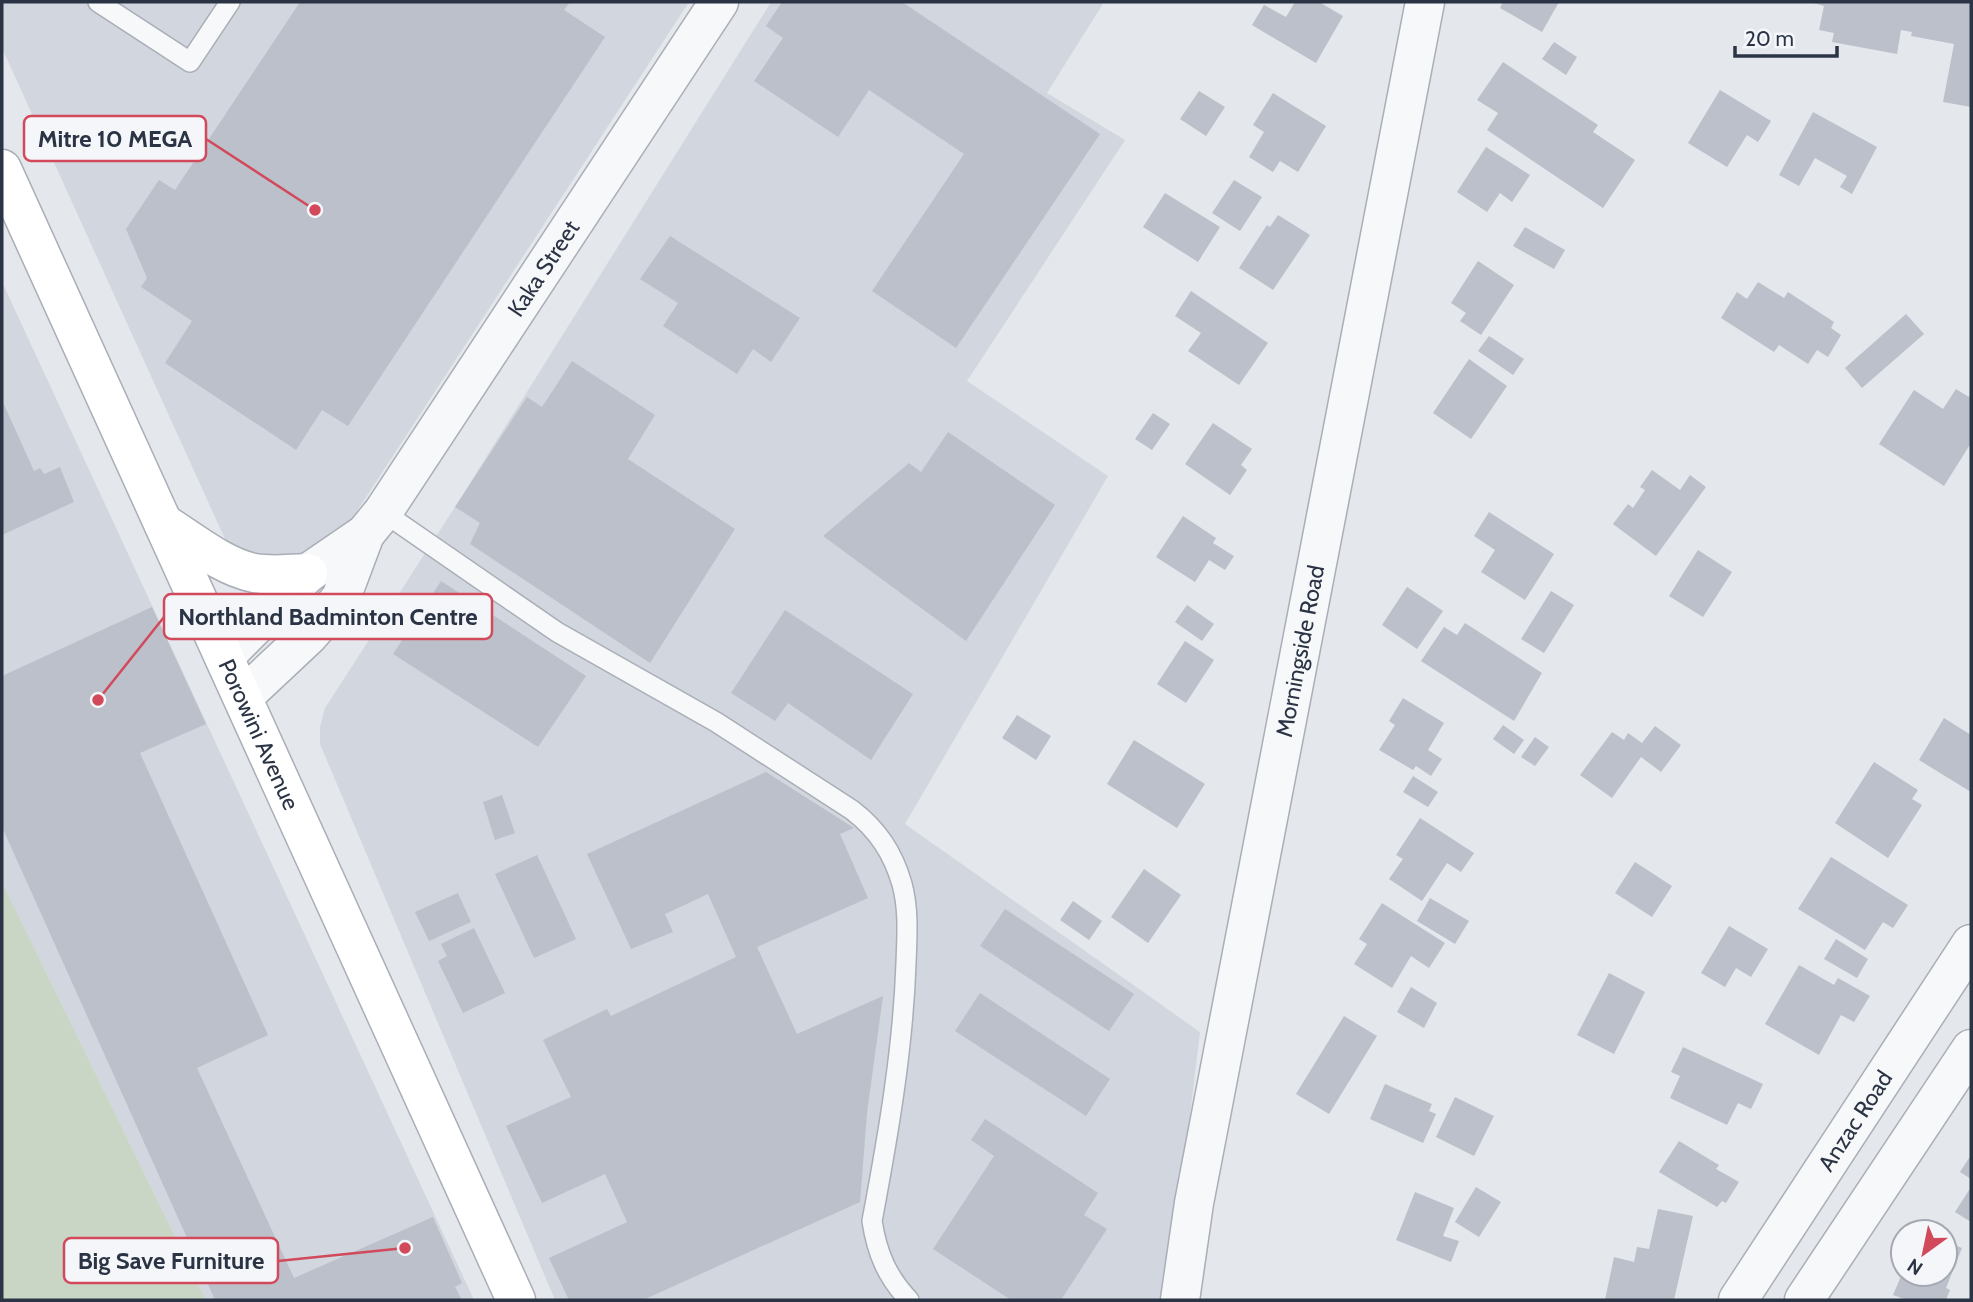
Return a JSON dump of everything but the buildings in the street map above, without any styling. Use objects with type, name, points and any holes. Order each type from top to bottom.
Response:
[{"type":"main road","name":"Porowini Avenue","points":[[2,169],[516,1300]]},
{"type":"main road","points":[[163,523],[229,565],[274,575],[308,573]]},
{"type":"street","name":"Kaka Street","points":[[243,697],[307,636],[341,598],[374,523],[719,2]]},
{"type":"street","name":"Morningside Road","points":[[1180,1300],[1194,1203],[1425,2]]},
{"type":"street","name":"Kaka Street","points":[[224,657],[308,573],[374,523]]},
{"type":"street","name":"Anzac Road","points":[[1738,1300],[1971,944]]},
{"type":"street","points":[[1804,1300],[1971,1049]]},
{"type":"lane","points":[[98,2],[190,62],[230,2]]},
{"type":"lane","points":[[374,523],[557,632],[716,722],[852,810],[872,827],[888,847],[903,887],[908,915],[904,1017],[872,1222],[882,1263],[909,1300]]},
{"type":"shaded area","points":[[2,2],[689,2],[325,560],[235,561],[2,48]]},
{"type":"shaded area","points":[[771,2],[1104,2],[1047,93],[1125,140],[967,381],[1108,476],[905,824],[1200,1032],[1168,1300],[555,1300],[320,744],[320,727],[325,708],[455,507]]},
{"type":"shaded area","points":[[2,282],[474,1300],[206,1300],[2,882]]},
{"type":"green space","points":[[2,882],[206,1300],[2,1299]]},
{"type":"place","name":"Mitre 10 MEGA","points":[[315,210]]},
{"type":"place","name":"Northland Badminton Centre","points":[[98,700]]},
{"type":"place","name":"Big Save Furniture","points":[[405,1248]]}]
